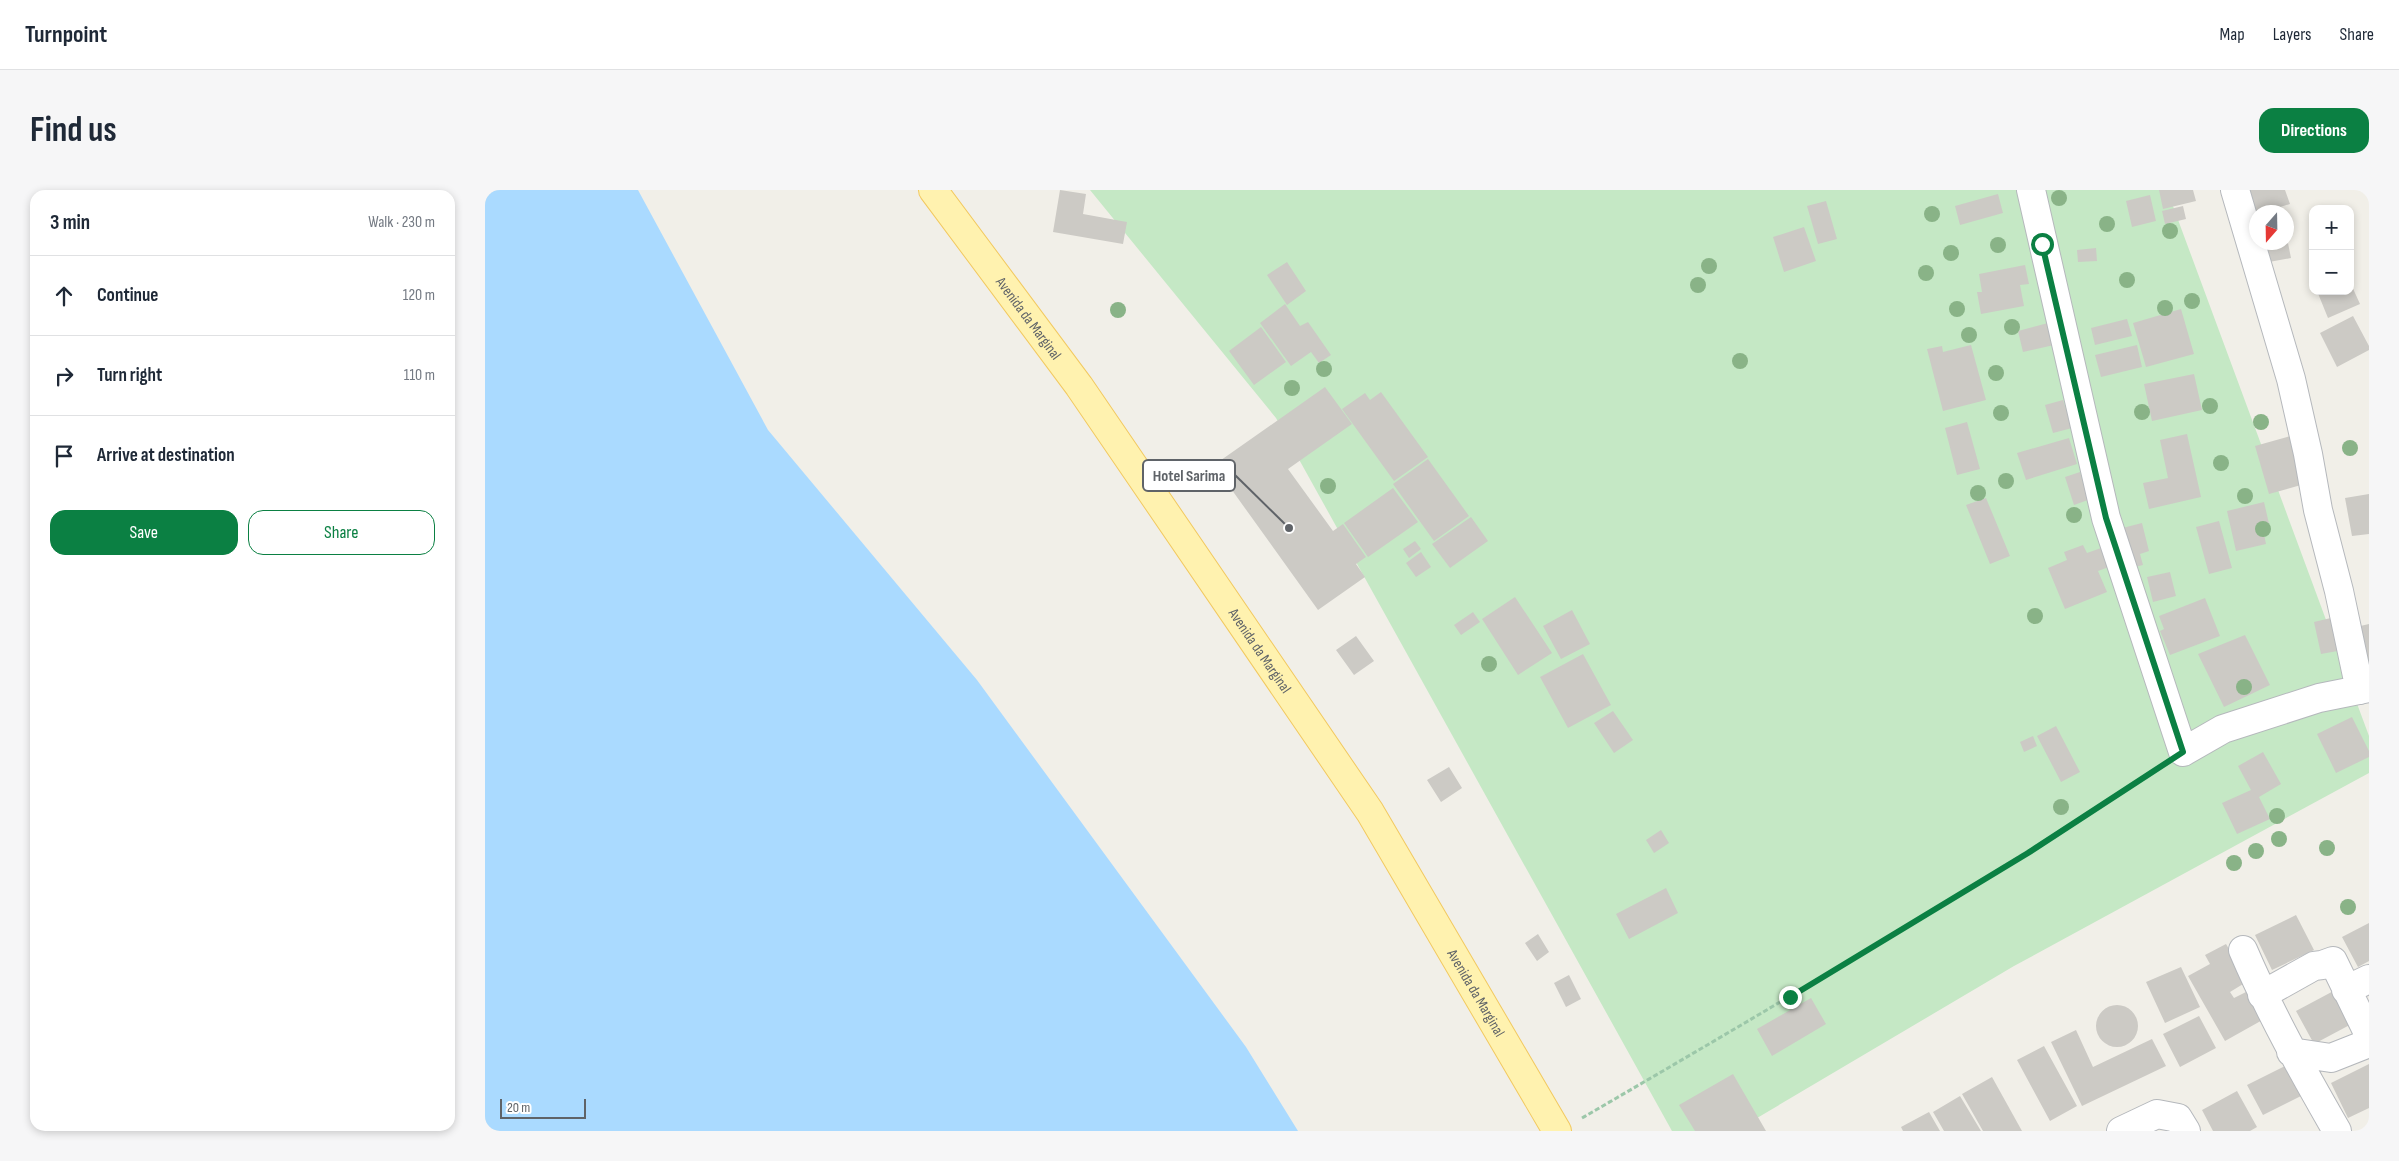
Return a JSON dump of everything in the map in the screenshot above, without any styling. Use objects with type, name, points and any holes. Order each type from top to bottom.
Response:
[{"type":"main road","name":"Avenida da Marginal","points":[[933,190],[1079,386],[1370,812],[1567,1126]]},
{"type":"street","points":[[2031,190],[2106,518],[2183,752],[2223,730],[2319,698],[2365,689],[2318,510],[2308,454],[2291,379],[2235,190]]},
{"type":"street","points":[[2243,950],[2262,995],[2291,1052],[2337,1131]]},
{"type":"street","points":[[2262,995],[2314,966],[2333,960],[2357,984],[2369,1035]]},
{"type":"street","points":[[2291,1052],[2331,1058],[2369,1043]]},
{"type":"street","points":[[2121,1131],[2157,1114],[2179,1118],[2186,1131]]},
{"type":"path","points":[[1567,1126],[1790,997],[2028,853],[2183,752]]},
{"type":"green space","points":[[1090,190],[2167,190],[2369,736],[2369,773],[2014,966],[1735,1131],[1672,1131],[1276,418]]},
{"type":"water","points":[[485,190],[638,190],[768,430],[977,680],[1246,1047],[1298,1131],[485,1131]]},
{"type":"building","points":[[1060,190],[1086,194],[1083,214],[1127,222],[1123,244],[1053,232]]},
{"type":"building","points":[[2159,190],[2193,190],[2196,201],[2163,209]]},
{"type":"building","points":[[2248,190],[2285,190],[2290,204],[2287,205],[2253,205]]},
{"type":"building","points":[[1998,194],[2003,213],[1960,225],[1955,206]]},
{"type":"building","points":[[2150,195],[2156,221],[2132,227],[2126,201]]},
{"type":"building","points":[[1826,201],[1837,239],[1818,244],[1807,206]]},
{"type":"building","points":[[2183,206],[2186,219],[2165,224],[2162,211]]},
{"type":"building","points":[[1804,227],[1816,261],[1784,272],[1773,237]]},
{"type":"building","points":[[2096,248],[2097,261],[2078,262],[2077,250]]},
{"type":"building","points":[[2267,250],[2289,250],[2291,258],[2269,262]]},
{"type":"building","points":[[1287,262],[1306,291],[1287,305],[1267,275]]},
{"type":"building","points":[[2025,265],[2029,284],[2020,285],[2024,306],[1981,314],[1977,292],[1982,292],[1979,274]]},
{"type":"building","points":[[2354,291],[2360,304],[2328,318],[2319,295],[2354,295]]},
{"type":"building","points":[[1285,304],[1300,326],[1308,322],[1331,355],[1319,363],[1311,352],[1291,366],[1260,323]]},
{"type":"building","points":[[2181,309],[2194,354],[2146,367],[2133,323]]},
{"type":"building","points":[[2353,316],[2369,346],[2369,350],[2337,367],[2320,333]]},
{"type":"building","points":[[2127,319],[2132,336],[2095,345],[2091,328]]},
{"type":"building","points":[[2048,323],[2054,345],[2023,352],[2018,331]]},
{"type":"building","points":[[1261,327],[1286,362],[1254,385],[1229,351]]},
{"type":"building","points":[[1971,345],[1986,400],[1943,411],[1927,349],[1942,346],[1943,352]]},
{"type":"building","points":[[2137,345],[2142,367],[2101,377],[2095,355]]},
{"type":"building","points":[[2194,374],[2202,410],[2152,421],[2144,384]]},
{"type":"building","points":[[1325,387],[1352,424],[1288,469],[1333,531],[1343,524],[1366,557],[1356,564],[1365,577],[1318,610],[1214,465]]},
{"type":"building","points":[[1381,392],[1428,457],[1394,481],[1342,409],[1365,393],[1370,400]]},
{"type":"building","points":[[2063,400],[2072,428],[2053,433],[2045,405]]},
{"type":"building","points":[[1967,422],[1980,469],[1957,475],[1945,428]]},
{"type":"building","points":[[2187,434],[2201,497],[2149,509],[2143,483],[2168,478],[2160,440]]},
{"type":"building","points":[[2294,435],[2308,483],[2269,494],[2255,446]]},
{"type":"building","points":[[2069,438],[2077,464],[2026,480],[2017,453]]},
{"type":"building","points":[[1428,459],[1469,516],[1434,541],[1393,484]]},
{"type":"building","points":[[2080,472],[2088,500],[2074,505],[2065,477]]},
{"type":"building","points":[[1393,488],[1418,522],[1368,557],[1344,523]]},
{"type":"building","points":[[2369,494],[2369,534],[2352,536],[2345,498]]},
{"type":"building","points":[[1986,498],[2010,556],[1990,564],[1966,505]]},
{"type":"building","points":[[2264,502],[2270,528],[2263,529],[2266,544],[2236,551],[2227,511]]},
{"type":"building","points":[[1471,517],[1488,541],[1450,568],[1432,544]]},
{"type":"building","points":[[2219,521],[2232,568],[2209,574],[2196,527]]},
{"type":"building","points":[[2142,523],[2149,551],[2140,554],[2143,565],[2119,571],[2103,533]]},
{"type":"building","points":[[1415,541],[1421,549],[1409,558],[1403,549]]},
{"type":"building","points":[[2083,545],[2087,553],[2101,548],[2109,567],[2098,571],[2107,592],[2065,609],[2048,568],[2067,560],[2064,552]]},
{"type":"building","points":[[1421,552],[1431,567],[1416,577],[1406,563]]},
{"type":"building","points":[[2170,572],[2176,596],[2153,602],[2147,577]]},
{"type":"building","points":[[1515,597],[1552,653],[1518,675],[1482,619]]},
{"type":"building","points":[[2205,598],[2220,636],[2170,655],[2160,631],[2164,629],[2159,616]]},
{"type":"building","points":[[1572,610],[1590,644],[1561,659],[1543,626]]},
{"type":"building","points":[[1473,612],[1480,622],[1461,635],[1454,625]]},
{"type":"building","points":[[2335,617],[2343,650],[2321,654],[2314,622]]},
{"type":"building","points":[[2369,624],[2369,668],[2356,627]]},
{"type":"building","points":[[2245,635],[2270,685],[2224,707],[2198,654]]},
{"type":"building","points":[[1356,636],[1374,661],[1354,675],[1336,650]]},
{"type":"building","points":[[1583,654],[1611,705],[1568,728],[1540,677]]},
{"type":"building","points":[[1613,711],[1633,740],[1614,753],[1594,723]]},
{"type":"building","points":[[2352,717],[2369,751],[2369,757],[2336,773],[2317,734]]},
{"type":"building","points":[[2056,726],[2080,772],[2061,782],[2037,736]]},
{"type":"building","points":[[2033,736],[2037,746],[2024,752],[2020,742]]},
{"type":"building","points":[[2263,752],[2281,784],[2259,797],[2270,819],[2237,834],[2222,803],[2251,790],[2238,766]]},
{"type":"building","points":[[1449,767],[1462,788],[1441,802],[1427,780]]},
{"type":"building","points":[[1661,830],[1669,843],[1654,853],[1646,840]]},
{"type":"building","points":[[1666,888],[1678,913],[1629,939],[1616,914]]},
{"type":"building","points":[[2296,915],[2314,950],[2272,970],[2255,935]]},
{"type":"building","points":[[2369,923],[2369,961],[2358,967],[2342,937]]},
{"type":"building","points":[[1538,934],[1549,952],[1537,961],[1525,943]]},
{"type":"building","points":[[2226,944],[2248,981],[2230,992],[2234,998],[2250,990],[2266,1018],[2225,1041],[2188,976],[2210,964],[2205,955]]},
{"type":"building","points":[[2181,967],[2200,1007],[2165,1023],[2146,982]]},
{"type":"building","points":[[1569,975],[1581,999],[1566,1007],[1554,983]]},
{"type":"building","points":[[2341,987],[2359,1020],[2314,1044],[2296,1011]]},
{"type":"building","points":[[1811,998],[1826,1024],[1772,1056],[1757,1029]]},
{"type":"building","points":[[2117,1005],[2132,1011],[2138,1026],[2132,1041],[2117,1047],[2102,1041],[2096,1026],[2102,1011]]},
{"type":"building","points":[[2199,1016],[2216,1048],[2180,1067],[2163,1034]]},
{"type":"building","points":[[2076,1030],[2093,1067],[2152,1039],[2166,1066],[2082,1106],[2051,1042]]},
{"type":"building","points":[[2044,1046],[2077,1106],[2050,1121],[2017,1060]]},
{"type":"building","points":[[2291,1063],[2307,1093],[2263,1115],[2247,1085]]},
{"type":"building","points":[[2369,1064],[2369,1108],[2348,1118],[2331,1083]]},
{"type":"building","points":[[1733,1074],[1766,1131],[1695,1131],[1679,1105]]},
{"type":"building","points":[[1992,1077],[2022,1131],[1983,1131],[1962,1094]]},
{"type":"building","points":[[2237,1091],[2257,1127],[2250,1131],[2213,1131],[2202,1110]]},
{"type":"building","points":[[1960,1096],[1981,1131],[1944,1131],[1933,1112]]},
{"type":"building","points":[[1929,1112],[1940,1131],[1903,1131],[1901,1127]]},
{"type":"place","name":"Hotel Sarima","points":[[1289,528]]},
{"type":"route","points":[[1790,997],[2028,853],[2183,752],[2106,518],[2042,244]]}]
